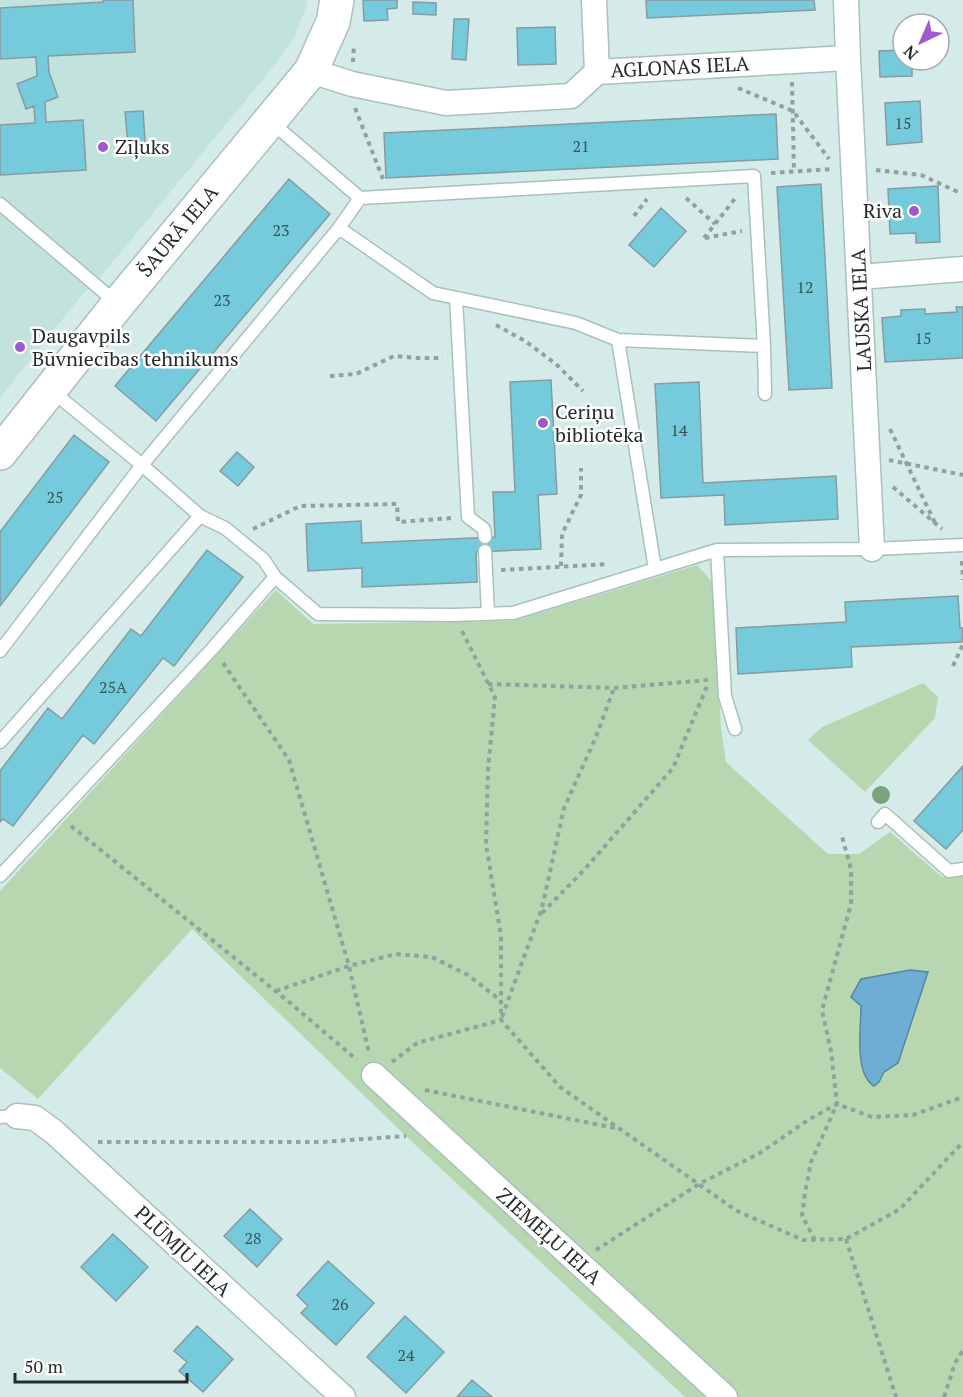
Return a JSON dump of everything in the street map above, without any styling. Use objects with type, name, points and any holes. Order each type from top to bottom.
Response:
[{"type":"street","name":"ŠAURĀ IELA","points":[[0,453],[118,304],[311,70],[333,22],[337,0]]},
{"type":"street","points":[[594,0],[597,72]]},
{"type":"street","name":"LAUSKA IELA","points":[[846,0],[873,549]]},
{"type":"street","name":"AGLONAS IELA","points":[[311,70],[352,84],[446,103],[571,96],[597,72],[848,58]]},
{"type":"street","points":[[859,277],[963,269]]},
{"type":"street","name":"ZIEMEĻU IELA","points":[[378,1078],[725,1397]]},
{"type":"street","name":"PLŪMJU IELA","points":[[8,1117],[35,1118],[65,1142],[343,1397]]},
{"type":"lane","points":[[269,121],[360,198],[754,176],[765,394]]},
{"type":"lane","points":[[0,651],[142,465],[339,228],[360,198]]},
{"type":"lane","points":[[0,204],[118,304]]},
{"type":"lane","points":[[339,228],[433,293],[576,323],[618,340],[764,346]]},
{"type":"lane","points":[[456,298],[468,517],[484,529],[485,537]]},
{"type":"lane","points":[[618,340],[654,566]]},
{"type":"lane","points":[[49,389],[200,516],[225,528],[237,537],[264,560],[275,577],[318,614],[513,613],[654,566],[717,550],[873,549],[962,545]]},
{"type":"lane","points":[[0,742],[200,516]]},
{"type":"lane","points":[[717,550],[725,696],[735,729]]},
{"type":"lane","points":[[485,551],[488,614]]},
{"type":"lane","points":[[0,876],[213,648],[275,577]]},
{"type":"lane","points":[[878,822],[885,814],[949,871],[963,869]]},
{"type":"path","points":[[792,61],[794,172]]},
{"type":"path","points":[[729,84],[793,111],[836,169],[767,173],[754,176],[704,238],[757,228]]},
{"type":"path","points":[[352,99],[390,196]]},
{"type":"path","points":[[853,168],[921,175],[958,192]]},
{"type":"path","points":[[702,213],[715,224]]},
{"type":"path","points":[[481,303],[496,326],[525,341],[556,364],[583,391]]},
{"type":"path","points":[[330,376],[356,374],[394,356],[459,357]]},
{"type":"path","points":[[888,425],[935,523]]},
{"type":"path","points":[[868,461],[907,463],[963,475]]},
{"type":"path","points":[[868,461],[962,545]]},
{"type":"path","points":[[561,566],[562,534],[581,495],[581,468]]},
{"type":"path","points":[[237,537],[300,506],[397,504],[398,522],[468,517]]},
{"type":"path","points":[[486,570],[561,566],[654,566]]},
{"type":"path","points":[[454,615],[495,697],[488,769],[486,844],[501,936],[501,1020],[560,1087],[737,1211],[803,1240],[846,1239],[900,1209],[963,1142]]},
{"type":"path","points":[[953,666],[963,644]]},
{"type":"path","points":[[213,648],[289,760],[349,966],[378,1078]]},
{"type":"path","points":[[488,684],[614,688],[724,679]]},
{"type":"path","points":[[539,916],[584,870],[673,768],[709,680]]},
{"type":"path","points":[[501,1020],[539,916],[564,808],[596,736],[614,688]]},
{"type":"path","points":[[56,814],[276,991],[378,1078],[619,1128]]},
{"type":"path","points":[[815,1240],[802,1216],[805,1194],[811,1162],[837,1104],[831,1051],[822,1010],[851,904],[850,869],[841,833]]},
{"type":"path","points":[[276,991],[349,966],[396,954],[432,957],[468,975],[500,1001]]},
{"type":"path","points":[[378,1078],[417,1043],[501,1020]]},
{"type":"path","points":[[578,1261],[699,1184],[760,1153],[808,1120],[837,1104],[872,1117],[913,1115],[963,1097]]},
{"type":"path","points":[[65,1142],[322,1142],[437,1133]]},
{"type":"path","points":[[846,1239],[896,1397]]},
{"type":"path","points":[[944,1397],[955,1363],[963,1350]]},
{"type":"shaded area","name":"Zīļuks","points":[[0,0],[304,0],[308,2],[295,36],[278,61],[103,274],[81,296],[0,398]]},
{"type":"green space","points":[[697,565],[713,583],[721,729],[726,762],[828,854],[859,854],[890,832],[942,877],[963,875],[963,1397],[685,1397],[408,1138],[192,929],[38,1099],[0,1068],[0,891],[276,590],[313,624],[513,621]]},
{"type":"green space","points":[[923,683],[938,697],[935,718],[865,792],[808,740],[822,727]]},
{"type":"water","points":[[910,970],[928,972],[898,1063],[884,1072],[874,1086],[868,1080],[861,1061],[861,1006],[851,997],[861,979]]},
{"type":"building","points":[[103,0],[133,0],[135,52],[48,56],[49,72],[58,97],[45,102],[46,122],[83,120],[86,170],[0,175],[0,125],[35,123],[34,106],[26,109],[17,84],[37,76],[36,57],[0,59],[0,8],[103,2]]},
{"type":"building","points":[[363,0],[397,0],[397,8],[387,9],[388,20],[364,21]]},
{"type":"building","points":[[646,0],[814,0],[815,10],[647,18]]},
{"type":"building","points":[[413,2],[436,3],[436,15],[413,14]]},
{"type":"building","points":[[454,19],[469,19],[466,60],[452,59]]},
{"type":"building","points":[[555,27],[556,64],[518,65],[517,28]]},
{"type":"building","points":[[891,50],[891,72],[912,72],[912,76],[880,77],[879,51]]},
{"type":"building","points":[[920,101],[922,142],[887,145],[885,103]]},
{"type":"building","points":[[143,111],[146,155],[129,156],[125,112]]},
{"type":"building","points":[[776,114],[778,159],[386,178],[384,133]]},
{"type":"building","points":[[289,179],[330,214],[156,421],[115,386]]},
{"type":"building","points":[[821,184],[832,388],[789,390],[777,187]]},
{"type":"building","name":"Riva","points":[[938,186],[940,242],[916,243],[916,233],[890,234],[888,189]]},
{"type":"building","points":[[661,208],[686,231],[654,267],[629,245]]},
{"type":"building","points":[[956,307],[963,307],[963,358],[885,362],[882,318],[901,316],[901,310],[925,309],[925,314],[957,312]]},
{"type":"building","points":[[551,380],[557,494],[538,495],[541,549],[476,552],[477,582],[362,587],[362,568],[308,571],[306,524],[361,521],[362,543],[495,537],[493,492],[515,492],[510,382]]},
{"type":"building","points":[[699,382],[703,483],[836,476],[838,519],[725,525],[724,495],[661,498],[655,384]]},
{"type":"building","points":[[74,435],[109,462],[0,606],[0,532]]},
{"type":"building","points":[[237,452],[254,467],[238,486],[220,471]]},
{"type":"building","points":[[207,550],[243,577],[174,666],[163,658],[94,744],[83,735],[13,826],[3,819],[0,822],[0,771],[48,708],[62,719],[131,629],[141,636]]},
{"type":"building","points":[[958,596],[960,628],[963,628],[962,642],[851,647],[852,667],[738,674],[736,628],[846,622],[845,602]]},
{"type":"building","points":[[963,766],[963,830],[946,849],[914,821]]},
{"type":"building","points":[[250,1209],[282,1239],[257,1267],[224,1236]]},
{"type":"building","points":[[113,1234],[148,1267],[116,1301],[81,1267]]},
{"type":"building","points":[[328,1261],[374,1303],[336,1345],[301,1313],[308,1306],[297,1295]]},
{"type":"building","points":[[405,1316],[444,1352],[406,1393],[367,1357]]},
{"type":"building","points":[[197,1326],[233,1359],[203,1392],[179,1371],[187,1362],[174,1351]]},
{"type":"building","points":[[472,1380],[492,1397],[457,1397]]},
{"type":"place","name":"Zīļuks","points":[[103,147]]},
{"type":"place","name":"Riva","points":[[914,211]]},
{"type":"place","name":"Daugavpils Būvniecības tehnikums","points":[[20,347]]},
{"type":"place","name":"Ceriņu bibliotēka","points":[[543,423]]}]
